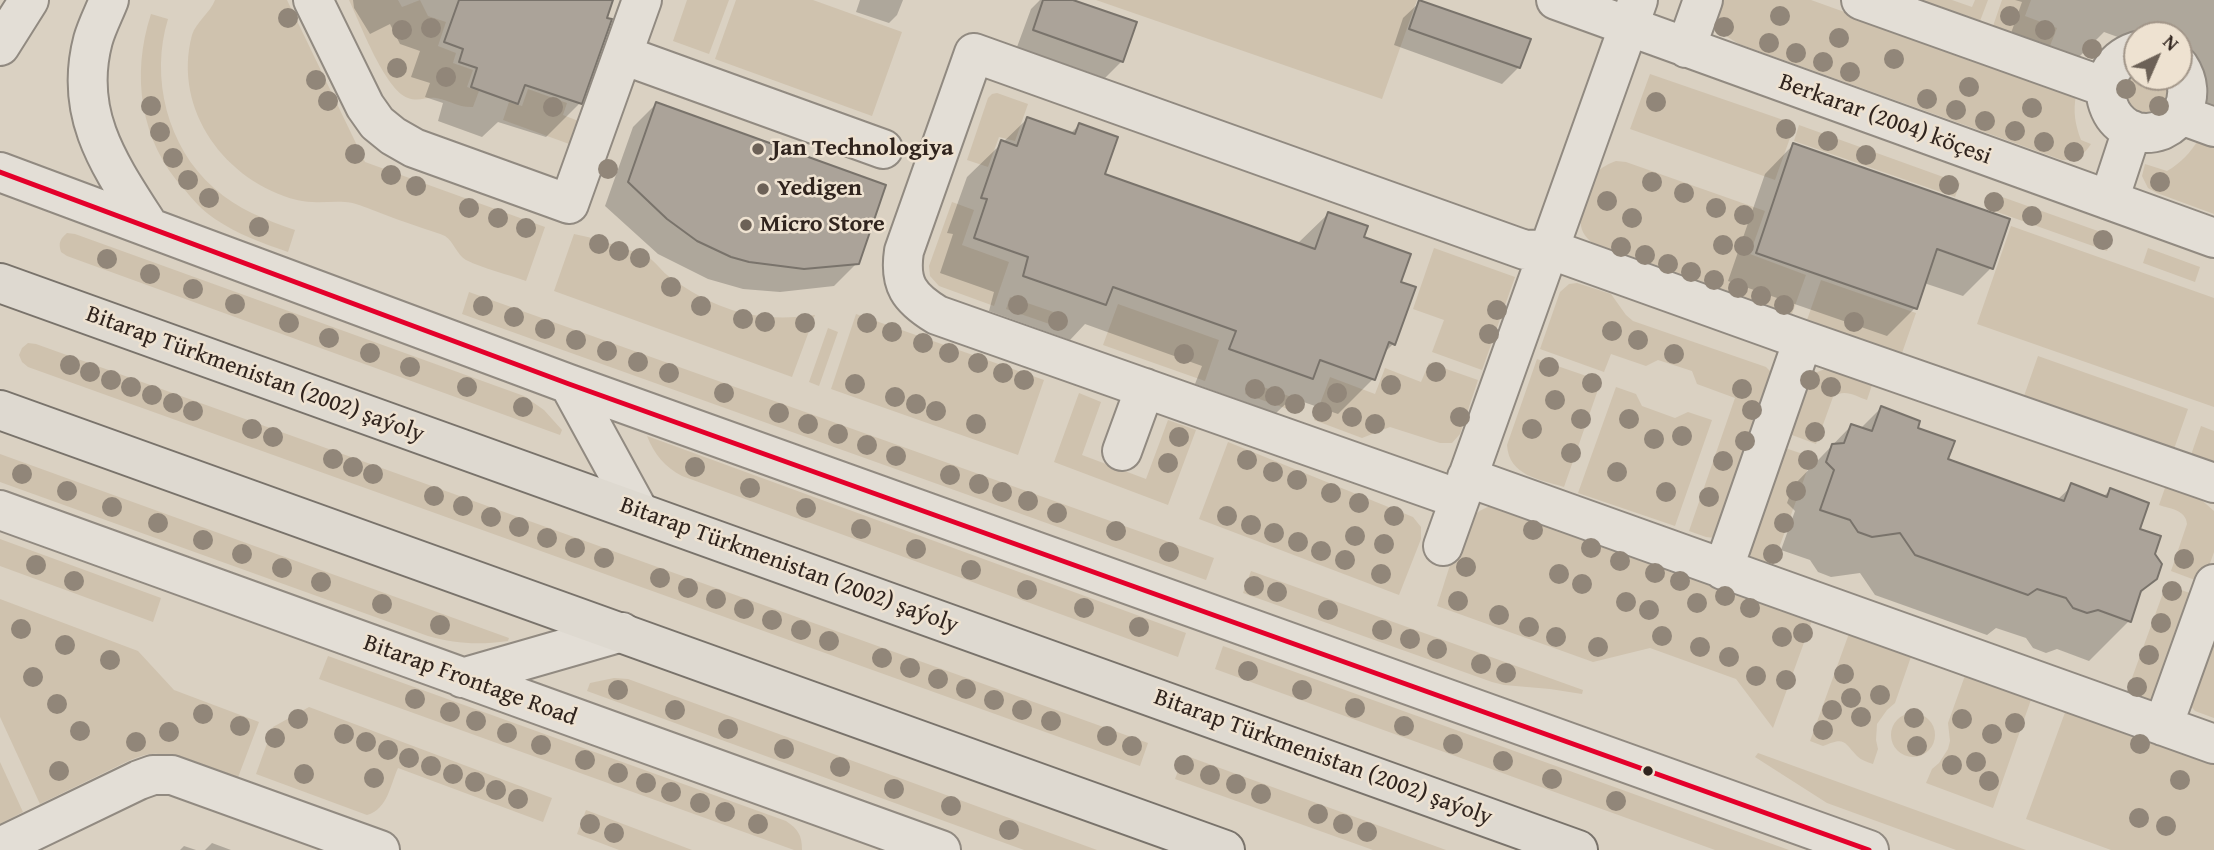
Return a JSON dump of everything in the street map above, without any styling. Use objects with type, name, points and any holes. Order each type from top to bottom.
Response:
[{"type":"main road","name":"Bitarap Türkmenistan (2002) şaýoly","points":[[0,283],[1578,850]]},
{"type":"main road","points":[[0,410],[1226,850]]},
{"type":"street","points":[[0,46],[29,0]]},
{"type":"street","points":[[109,0],[93,40],[87,85],[93,125],[107,162],[149,228]]},
{"type":"street","points":[[313,0],[365,106],[377,123],[393,136],[414,148],[569,204],[642,0]]},
{"type":"street","name":"Berkarar (2004) köçesi","points":[[1556,0],[1634,13],[1686,48],[2214,238]]},
{"type":"street","points":[[1686,48],[1703,0]]},
{"type":"street","points":[[1861,0],[2105,88]]},
{"type":"street","points":[[1443,546],[1634,13]]},
{"type":"street","points":[[2214,483],[1549,249],[1525,250],[974,53],[904,251],[904,280],[911,294],[921,305],[937,315],[1145,388],[1724,570],[2214,744]]},
{"type":"street","points":[[622,55],[883,149]]},
{"type":"street","points":[[2123,58],[2109,73],[2105,88],[2112,115],[2125,127],[2150,133],[2173,123],[2197,121],[2188,91]]},
{"type":"street","points":[[2109,200],[2133,130]]},
{"type":"street","points":[[0,172],[569,384],[1869,850]]},
{"type":"street","points":[[1724,570],[1803,340]]},
{"type":"street","points":[[569,384],[639,512]]},
{"type":"street","points":[[1122,451],[1145,388]]},
{"type":"street","name":"Bitarap Frontage Road","points":[[0,510],[941,850]]},
{"type":"street","points":[[2163,726],[2214,584]]},
{"type":"street","points":[[462,678],[622,632]]},
{"type":"street","points":[[0,847],[139,780],[153,775],[172,775],[380,850]]},
{"type":"shaded area","points":[[215,0],[287,0],[365,162],[545,227],[526,281],[466,260],[443,235],[361,205],[303,201],[271,191],[227,160],[210,139],[190,90],[188,63],[192,35]]},
{"type":"shaded area","points":[[349,0],[398,0],[402,7],[420,0],[428,16],[446,22],[438,46],[456,53],[453,63],[473,70],[467,87],[479,91],[473,107],[436,98],[412,99],[399,92],[382,70]]},
{"type":"shaded area","points":[[687,0],[729,0],[709,54],[673,41]]},
{"type":"shaded area","points":[[736,0],[813,0],[902,32],[872,116],[715,59]]},
{"type":"shaded area","points":[[1096,0],[1417,0],[1382,99]]},
{"type":"shaded area","points":[[1722,0],[1811,0],[2076,95],[2075,112],[2079,134],[2081,140],[2091,144],[2079,156],[2062,160],[1739,44],[1725,35],[1718,26],[1717,15]]},
{"type":"shaded area","points":[[1921,0],[1952,0],[1972,7],[1975,0],[1988,0],[1980,21]]},
{"type":"shaded area","points":[[2002,0],[2031,0],[2025,16],[2057,28],[2050,46],[1993,26]]},
{"type":"shaded area","points":[[151,14],[168,19],[163,41],[162,87],[174,132],[184,152],[214,188],[232,202],[295,230],[288,252],[241,234],[211,216],[184,189],[157,150],[149,129],[141,84],[145,37]]},
{"type":"shaded area","points":[[1650,74],[1795,124],[1775,180],[1630,129]]},
{"type":"shaded area","points":[[528,89],[567,103],[563,115],[581,122],[572,145],[503,120],[509,102],[522,106]]},
{"type":"shaded area","points":[[2123,91],[2171,91],[2164,111],[2138,116],[2122,102]]},
{"type":"shaded area","points":[[997,93],[1028,104],[1015,141],[999,137],[988,167],[967,160],[988,98]]},
{"type":"shaded area","points":[[1799,125],[1960,183],[1955,197],[1794,141]]},
{"type":"shaded area","points":[[2199,139],[2214,145],[2214,214],[2157,193],[2148,188],[2142,176],[2145,164],[2167,171],[2172,168]]},
{"type":"shaded area","points":[[1616,161],[1626,162],[1765,211],[1750,254],[1806,275],[1792,314],[1601,248],[1587,238],[1581,226],[1583,205],[1595,175],[1603,167]]},
{"type":"shaded area","points":[[1991,193],[2112,236],[2107,251],[1986,208]]},
{"type":"shaded area","points":[[952,202],[974,210],[962,245],[1009,262],[994,306],[939,286],[930,276],[929,266]]},
{"type":"shaded area","points":[[2011,226],[2214,298],[2214,407],[1977,324]]},
{"type":"shaded area","points":[[67,233],[524,396],[544,410],[562,430],[560,435],[67,256],[61,252],[60,246],[61,239]]},
{"type":"shaded area","points":[[574,234],[645,255],[688,289],[705,299],[739,312],[775,317],[815,315],[792,377],[554,291]]},
{"type":"shaded area","points":[[1434,248],[1515,277],[1482,370],[1432,352],[1444,320],[1413,309]]},
{"type":"shaded area","points":[[2148,248],[2200,267],[2195,282],[2143,263]]},
{"type":"shaded area","points":[[1821,280],[1916,313],[1902,353],[1807,320]]},
{"type":"shaded area","points":[[1577,283],[1611,294],[1633,321],[1766,367],[1775,376],[1715,538],[1689,531],[1735,398],[1697,384],[1692,371],[1658,360],[1646,366],[1611,354],[1604,372],[1540,349],[1560,292],[1569,284]]},
{"type":"shaded area","points":[[469,292],[1214,558],[1206,580],[462,314]]},
{"type":"shaded area","points":[[1010,297],[1065,316],[1061,328],[1006,309]]},
{"type":"shaded area","points":[[1118,304],[1219,340],[1205,381],[1103,345]]},
{"type":"shaded area","points":[[856,314],[1044,380],[1018,455],[831,389]]},
{"type":"shaded area","points":[[828,328],[838,332],[819,386],[809,382]]},
{"type":"shaded area","points":[[28,343],[1148,743],[1140,766],[28,367],[19,355]]},
{"type":"shaded area","points":[[2038,356],[2188,409],[2174,449],[2024,396]]},
{"type":"shaded area","points":[[1537,359],[1601,381],[1564,487],[1527,475],[1513,464],[1509,455],[1507,445]]},
{"type":"shaded area","points":[[1429,363],[1478,380],[1460,434],[1452,443],[1440,443],[1390,427],[1362,438],[1314,420],[1330,377],[1375,394],[1385,368],[1421,382]]},
{"type":"shaded area","points":[[1835,368],[1874,379],[1867,400],[1846,393],[1833,397],[1816,444],[1784,432],[1807,376]]},
{"type":"shaded area","points":[[1249,382],[1303,401],[1299,413],[1245,394]]},
{"type":"shaded area","points":[[1616,387],[1636,394],[1642,406],[1675,418],[1688,412],[1712,420],[1675,526],[1578,493]]},
{"type":"shaded area","points":[[1079,393],[1101,402],[1082,455],[1146,479],[1168,420],[1196,430],[1168,505],[1054,462]]},
{"type":"shaded area","points":[[2201,426],[2214,431],[2214,463],[2191,455]]},
{"type":"shaded area","points":[[647,436],[1186,633],[1178,657],[682,476],[661,459]]},
{"type":"shaded area","points":[[1228,442],[1413,517],[1421,527],[1421,539],[1399,595],[1199,519]]},
{"type":"shaded area","points":[[1779,446],[1812,457],[1771,570],[1761,565],[1749,553]]},
{"type":"shaded area","points":[[0,454],[509,638],[508,641],[468,643],[428,636],[0,482]]},
{"type":"shaded area","points":[[2166,485],[2197,496],[2214,511],[2214,552],[2203,583],[2171,571],[2187,524],[2181,513],[2159,505]]},
{"type":"shaded area","points":[[1499,504],[1814,615],[1773,728],[1736,679],[1650,648],[1593,662],[1437,606],[1456,547],[1466,526],[1480,511]]},
{"type":"shaded area","points":[[0,539],[161,598],[153,622],[0,566]]},
{"type":"shaded area","points":[[1251,571],[1583,690],[1582,694],[1492,682],[1243,593]]},
{"type":"shaded area","points":[[2166,585],[2199,596],[2156,698],[2149,701],[2125,697]]},
{"type":"shaded area","points":[[0,599],[138,651],[174,690],[259,722],[237,780],[177,757],[150,754],[126,762],[40,804],[0,717]]},
{"type":"shaded area","points":[[2214,625],[2214,718],[2195,711],[2190,705]]},
{"type":"shaded area","points":[[1851,628],[1913,651],[1895,703],[1877,724],[1878,749],[1873,764],[1864,761],[1843,742],[1823,746],[1810,741]]},
{"type":"shaded area","points":[[1223,646],[1789,850],[1715,850],[1215,669]]},
{"type":"shaded area","points":[[328,656],[786,821],[798,833],[802,850],[794,850],[319,679]]},
{"type":"shaded area","points":[[1967,670],[2033,694],[1993,808],[1926,783],[1932,769],[1948,749],[1948,723]]},
{"type":"shaded area","points":[[614,678],[628,679],[1097,850],[1024,850],[587,691],[590,683]]},
{"type":"shaded area","points":[[309,707],[552,798],[543,822],[398,768],[384,802],[380,808],[367,815],[256,774],[273,727]]},
{"type":"shaded area","points":[[2067,707],[2214,760],[2214,850],[2111,850],[2026,819]]},
{"type":"shaded area","points":[[1913,713],[1922,714],[1929,719],[1934,726],[1934,744],[1929,751],[1922,756],[1913,757],[1904,756],[1897,751],[1892,744],[1891,735],[1892,726],[1897,719],[1904,714]]},
{"type":"shaded area","points":[[1758,753],[2026,850],[1956,850],[1827,803],[1755,757]]},
{"type":"shaded area","points":[[1184,755],[1446,850],[1373,850],[1175,779]]},
{"type":"shaded area","points":[[0,762],[23,812],[0,824]]},
{"type":"shaded area","points":[[586,810],[692,850],[619,850],[577,834]]},
{"type":"building","points":[[459,0],[613,0],[607,18],[612,19],[582,104],[525,85],[518,104],[471,87],[477,68],[459,62],[463,49],[444,42]]},
{"type":"building","points":[[1043,0],[1073,0],[1137,22],[1123,62],[1033,30]]},
{"type":"building","points":[[1419,0],[1531,39],[1520,68],[1409,29]]},
{"type":"building","name":"Yedigen","points":[[656,102],[886,185],[859,264],[804,269],[749,262],[731,257],[697,241],[667,219],[628,182]]},
{"type":"building","points":[[1027,117],[1075,134],[1079,123],[1118,137],[1105,174],[1315,249],[1328,212],[1368,226],[1364,237],[1411,254],[1401,282],[1416,287],[1395,345],[1389,342],[1375,380],[1320,360],[1313,379],[1229,349],[1236,331],[1113,287],[1106,305],[1023,276],[1028,257],[974,238],[987,199],[981,198],[1001,140],[1017,146]]},
{"type":"building","points":[[1793,143],[2010,219],[1993,269],[1937,249],[1917,309],[1756,253]]},
{"type":"building","points":[[1881,406],[1920,421],[1918,428],[1955,441],[1948,459],[2064,501],[2071,483],[2107,497],[2110,488],[2149,503],[2140,529],[2161,536],[2155,554],[2162,564],[2157,579],[2141,591],[2131,622],[2098,610],[2087,613],[2073,608],[2066,598],[2037,589],[2028,595],[1915,555],[1900,533],[1872,537],[1858,532],[1850,520],[1820,510],[1834,470],[1826,462],[1832,444],[1844,443],[1851,424],[1872,431]]},
{"type":"transit line","points":[[0,172],[569,384],[1869,850]]},
{"type":"place","name":"Jan Technologiya","points":[[758,149]]},
{"type":"place","name":"Yedigen","points":[[763,189]]},
{"type":"place","name":"Micro Store","points":[[746,225]]}]
